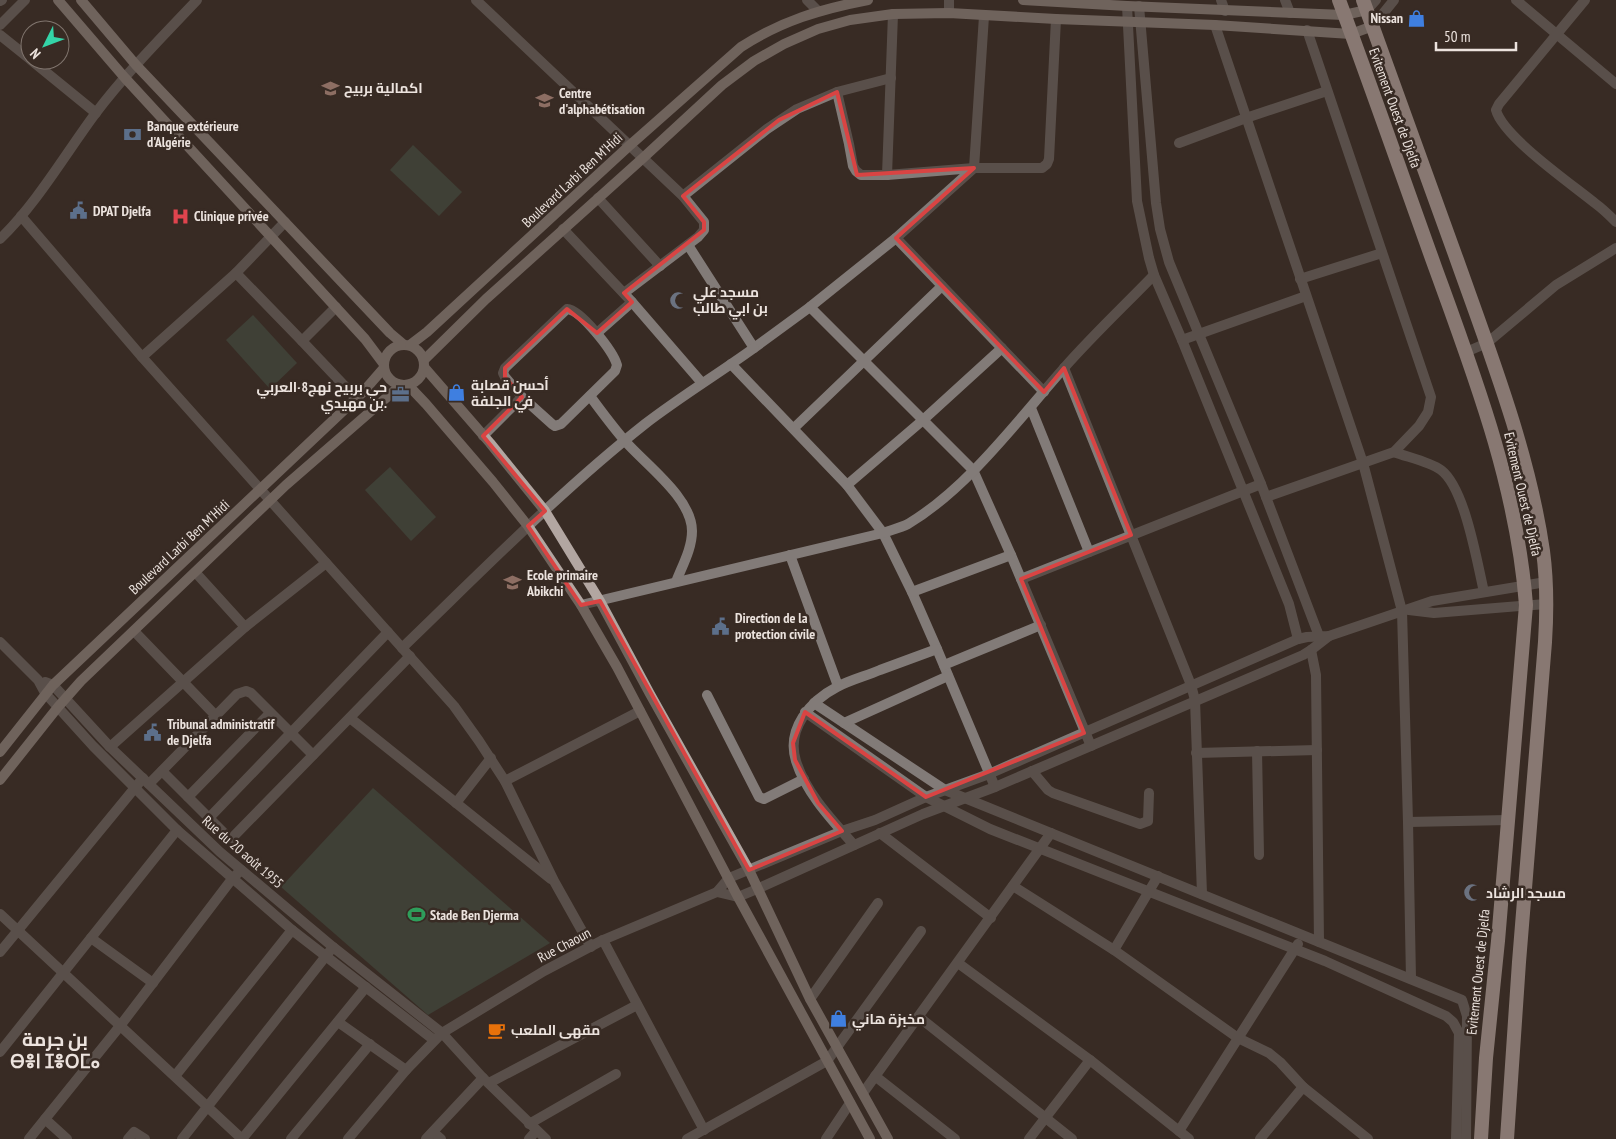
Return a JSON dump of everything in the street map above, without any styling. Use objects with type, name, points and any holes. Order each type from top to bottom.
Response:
[{"type":"highway","name":"Evitement Ouest de Djelfa","points":[[1339,0],[1466,352],[1496,441],[1522,557],[1526,605],[1498,941],[1486,1058],[1481,1139]]},
{"type":"highway","points":[[1368,3],[1373,26],[1487,343],[1519,444],[1530,487],[1546,582],[1545,642],[1519,962],[1507,1139]]},
{"type":"main road","points":[[58,0],[125,78],[366,339],[390,380],[404,385],[426,404],[528,526],[581,605],[617,667],[738,897],[870,1139]]},
{"type":"main road","points":[[81,0],[136,65],[390,333],[406,345],[416,348],[424,363],[545,511],[600,601],[749,870],[810,999],[888,1139]]},
{"type":"main road","name":"Boulevard Larbi Ben M'Hidi","points":[[406,345],[427,332],[629,146],[740,48],[755,38],[818,11],[868,0]]},
{"type":"main road","points":[[1023,0],[1105,2],[1127,6],[1344,15],[1368,3]]},
{"type":"main road","points":[[0,780],[81,681],[196,573],[270,500],[404,385],[419,379],[424,363],[563,229],[722,85],[754,61],[784,44],[818,30],[850,20],[893,14],[949,13],[1307,30],[1351,34],[1373,26]]},
{"type":"main road","points":[[383,366],[385,357],[392,348],[406,345]]},
{"type":"main road","name":"Boulevard Larbi Ben M'Hidi","points":[[0,752],[45,693],[356,398],[383,366]]},
{"type":"street","points":[[0,24],[25,0]]},
{"type":"street","points":[[0,239],[21,216],[96,113],[136,65],[197,0]]},
{"type":"street","points":[[476,0],[684,196],[704,222],[704,230],[688,245],[624,293]]},
{"type":"street","points":[[807,0],[818,11]]},
{"type":"street","points":[[949,0],[949,13]]},
{"type":"street","points":[[1221,0],[1225,11]]},
{"type":"street","points":[[1285,0],[1290,13]]},
{"type":"street","points":[[1373,26],[1394,0]]},
{"type":"street","points":[[1516,0],[1616,84]]},
{"type":"street","points":[[1585,0],[1496,110],[1498,119],[1543,163],[1598,205],[1616,222]]},
{"type":"street","points":[[1127,6],[1137,202],[1142,232],[1154,275],[1289,604],[1298,639]]},
{"type":"street","points":[[1140,6],[1150,147],[1160,229],[1169,262],[1324,636]]},
{"type":"street","points":[[887,174],[893,14]]},
{"type":"street","points":[[402,648],[528,526],[625,441],[810,306],[896,238],[974,168],[984,16]]},
{"type":"street","points":[[837,92],[850,144],[853,166],[861,175],[974,168],[1042,168],[1049,159],[1056,19]]},
{"type":"street","points":[[1216,26],[1363,464],[1405,611],[1410,979]]},
{"type":"street","points":[[1266,497],[1394,452],[1419,426],[1428,412],[1431,397],[1307,30]]},
{"type":"street","points":[[0,35],[20,52]]},
{"type":"street","points":[[42,70],[96,113]]},
{"type":"street","points":[[684,196],[779,120],[798,109],[837,92],[891,78]]},
{"type":"street","points":[[1179,143],[1327,91]]},
{"type":"street","points":[[598,198],[660,266]]},
{"type":"street","points":[[21,216],[142,357],[454,706],[505,781],[554,881],[591,947]]},
{"type":"street","points":[[142,357],[236,273],[285,222]]},
{"type":"street","points":[[563,229],[624,293],[702,383]]},
{"type":"street","points":[[896,238],[1044,392]]},
{"type":"street","points":[[688,245],[754,348]]},
{"type":"street","points":[[1466,352],[1487,343],[1556,285],[1616,248]]},
{"type":"street","points":[[1300,279],[1382,253]]},
{"type":"street","points":[[236,273],[356,398]]},
{"type":"street","points":[[581,605],[883,533],[906,525],[932,507],[973,470],[1031,408],[1064,368],[1154,275]]},
{"type":"street","points":[[794,428],[942,286]]},
{"type":"street","points":[[1182,340],[1306,296]]},
{"type":"street","points":[[597,332],[632,302]]},
{"type":"street","points":[[810,306],[973,470],[1041,625],[1084,733],[1091,746]]},
{"type":"street","points":[[302,341],[336,307]]},
{"type":"street","points":[[570,308],[597,332],[616,359],[615,371],[590,396],[561,424],[555,426],[522,397],[503,373],[505,368],[564,310],[570,308]]},
{"type":"street","points":[[848,485],[1002,348]]},
{"type":"street","points":[[731,364],[848,485],[883,533],[912,592],[995,787]]},
{"type":"street","points":[[1064,368],[1191,686],[1194,700],[1202,894]]},
{"type":"street","points":[[590,396],[625,441],[678,496],[688,514],[692,531],[688,551],[676,582]]},
{"type":"street","points":[[484,436],[522,397]]},
{"type":"street","points":[[1031,408],[1089,552]]},
{"type":"street","points":[[1394,452],[1440,469],[1448,477],[1467,521],[1484,592]]},
{"type":"street","points":[[1021,579],[1261,484]]},
{"type":"street","points":[[790,554],[838,686]]},
{"type":"street","points":[[912,592],[1011,555]]},
{"type":"street","points":[[110,747],[245,627],[326,562]]},
{"type":"street","points":[[196,573],[245,627]]},
{"type":"street","points":[[729,878],[842,831],[875,820],[926,797],[989,774],[1298,639],[1324,636],[1432,601],[1546,582]]},
{"type":"street","points":[[1405,611],[1434,613],[1546,604]]},
{"type":"street","points":[[944,665],[1041,625]]},
{"type":"street","points":[[134,631],[216,716]]},
{"type":"street","points":[[209,818],[388,632]]},
{"type":"street","points":[[717,892],[738,897],[757,889],[880,833],[995,787],[1311,650],[1324,636]]},
{"type":"street","name":"Rue du 20 août 1955","points":[[1,647],[38,680],[45,693],[93,746],[177,830],[292,930],[434,1040]]},
{"type":"street","points":[[854,845],[818,803],[804,779],[796,760],[793,743],[796,728],[805,712],[814,703],[838,686],[937,649]]},
{"type":"street","points":[[1311,650],[1316,675],[1319,942]]},
{"type":"street","points":[[162,770],[228,837],[232,838],[410,656]]},
{"type":"street","points":[[844,723],[948,676]]},
{"type":"street","name":"Rue du 20 août 1955","points":[[38,680],[53,685],[110,747],[241,870],[332,947],[442,1033],[486,1080],[546,1139]]},
{"type":"street","points":[[0,952],[134,787],[162,770],[237,694],[246,691],[251,693],[313,755]]},
{"type":"street","points":[[707,695],[759,797],[764,799],[804,779]]},
{"type":"street","points":[[814,703],[945,790],[1462,1000],[1467,1016],[1466,1139]]},
{"type":"street","points":[[505,781],[640,711]]},
{"type":"street","points":[[805,712],[943,807],[990,829],[1295,949],[1446,1016],[1453,1022],[1459,1033],[1456,1139]]},
{"type":"street","points":[[188,798],[270,713]]},
{"type":"street","points":[[350,718],[554,881]]},
{"type":"street","points":[[1196,753],[1317,750]]},
{"type":"street","points":[[1257,751],[1259,855]]},
{"type":"street","points":[[456,803],[491,758]]},
{"type":"street","points":[[1032,771],[1048,790],[1053,793],[1140,824],[1148,821],[1149,793]]},
{"type":"street","points":[[1408,822],[1508,820]]},
{"type":"street","points":[[0,1052],[177,830]]},
{"type":"street","points":[[880,833],[991,918]]},
{"type":"street","points":[[863,1093],[1051,833]]},
{"type":"street","points":[[28,1139],[120,1026],[232,879],[241,870]]},
{"type":"street","points":[[1114,950],[1158,876]]},
{"type":"street","name":"Rue Chaoun","points":[[348,1139],[406,1070],[442,1033],[544,970],[603,940],[717,892],[729,878]]},
{"type":"street","points":[[1012,886],[1114,950],[1238,1038],[1268,1053],[1280,1062],[1303,1087],[1368,1139]]},
{"type":"street","points":[[810,999],[878,903]]},
{"type":"street","points":[[0,914],[242,1139],[366,987]]},
{"type":"street","points":[[175,1076],[292,930]]},
{"type":"street","points":[[687,1139],[827,1061],[920,931]]},
{"type":"street","points":[[1180,1131],[1303,936]]},
{"type":"street","points":[[91,938],[153,983]]},
{"type":"street","points":[[603,940],[704,1130]]},
{"type":"street","points":[[182,1139],[332,947]]},
{"type":"street","points":[[958,963],[1090,1060],[1189,1139]]},
{"type":"street","points":[[429,1136],[486,1080],[637,1005]]},
{"type":"street","points":[[918,1017],[1072,1139]]},
{"type":"street","points":[[338,1022],[406,1070]]},
{"type":"street","points":[[291,1139],[370,1044]]},
{"type":"street","points":[[1029,1139],[1090,1060]]},
{"type":"street","points":[[529,1139],[533,1127],[616,1074]]},
{"type":"street","points":[[875,1076],[955,1139]]},
{"type":"street","points":[[1260,1139],[1303,1087]]},
{"type":"street","points":[[826,1139],[850,1103]]},
{"type":"street","points":[[45,1119],[67,1139]]},
{"type":"street","points":[[128,1139],[134,1132],[145,1139]]},
{"type":"street","points":[[429,1136],[441,1139]]},
{"type":"highlighted area","points":[[837,92],[857,175],[974,168],[896,238],[1044,392],[1064,368],[1131,535],[1021,579],[1084,733],[926,797],[805,712],[793,743],[795,760],[818,803],[842,831],[749,870],[600,601],[581,605],[528,526],[545,511],[483,436],[522,397],[505,377],[505,368],[567,309],[597,333],[632,302],[624,293],[704,230],[704,222],[683,196],[779,120]]},
{"type":"green space","points":[[413,145],[462,192],[439,216],[390,170]]},
{"type":"green space","points":[[253,315],[297,363],[270,389],[226,340]]},
{"type":"green space","points":[[390,467],[436,517],[411,541],[365,490]]},
{"type":"green space","name":"Stade Ben Djerma","points":[[373,788],[550,943],[428,1015],[281,887]]},
{"type":"place","name":"Nissan","points":[[1417,18]]},
{"type":"place","name":"اكمالية بربيح","points":[[330,88]]},
{"type":"place","name":"Centre d'alphabétisation","points":[[545,101]]},
{"type":"place","name":"Banque extérieure d'Algérie","points":[[133,134]]},
{"type":"place","name":"DPAT Djelfa","points":[[79,211]]},
{"type":"place","name":"Clinique privée","points":[[180,216]]},
{"type":"place","name":"مسجد علي بن ابي طالب","points":[[679,300]]},
{"type":"place","name":"أحسن قصابة في الجلفة","points":[[457,393]]},
{"type":"place","name":"حي بربيح نهج8-العربي بن مهيدي.","points":[[401,395]]},
{"type":"place","name":"Ecole primaire Abikchi","points":[[513,583]]},
{"type":"place","name":"Direction de la protection civile","points":[[721,626]]},
{"type":"place","name":"Tribunal administratif de Djelfa","points":[[153,732]]},
{"type":"place","name":"مسجد الرشاد","points":[[1472,893]]},
{"type":"place","name":"Stade Ben Djerma","points":[[416,915]]},
{"type":"place","name":"مخبزة هاني","points":[[838,1019]]},
{"type":"place","name":"مقهى الملعب","points":[[497,1030]]},
{"type":"district","name":"بن جرمة ⴱⴻⵏ ⵊⴻⵔⵎⴰ","points":[[55,1050]]}]
